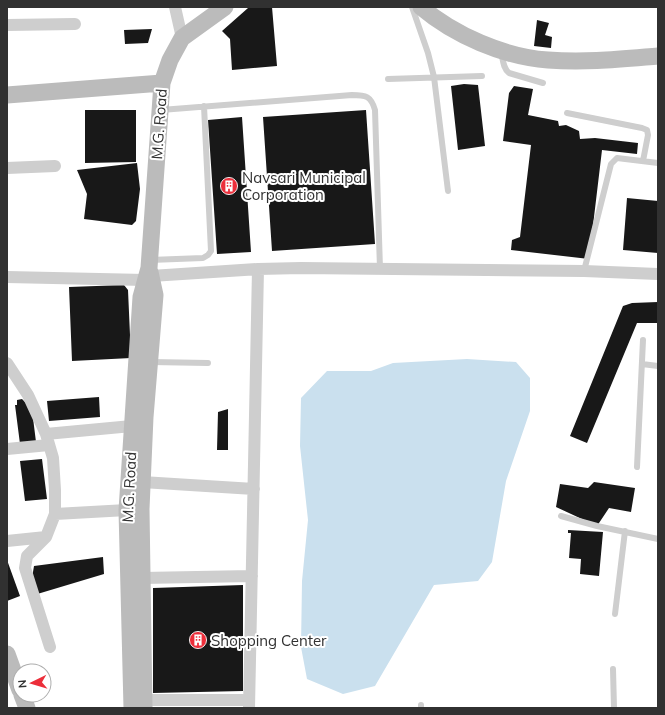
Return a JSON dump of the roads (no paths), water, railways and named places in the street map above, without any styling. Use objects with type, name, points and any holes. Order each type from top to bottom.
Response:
[{"type":"main road","name":"M.G. Road","points":[[140,705],[126,510],[141,297],[149,271],[162,83],[170,60],[182,38],[225,7]]},
{"type":"main road","points":[[420,7],[435,19],[475,41],[515,55],[547,60],[576,61],[658,56]]},
{"type":"main road","points":[[7,95],[162,83]]},
{"type":"main road","name":"M.G. Road","points":[[140,705],[142,578],[140,510],[154,295],[149,271]]},
{"type":"main road","points":[[7,654],[12,668]]},
{"type":"street","points":[[175,7],[182,38]]},
{"type":"street","points":[[7,25],[75,24]]},
{"type":"street","points":[[7,168],[55,166]]},
{"type":"street","points":[[140,705],[249,704],[258,269]]},
{"type":"street","points":[[7,277],[149,271],[258,269],[584,271],[658,274]]},
{"type":"street","points":[[7,363],[28,396],[48,439],[53,458],[55,514],[46,536],[27,556],[25,568],[50,647]]},
{"type":"street","points":[[7,449],[48,439],[132,426]]},
{"type":"street","points":[[142,482],[254,489]]},
{"type":"street","points":[[55,514],[126,510]]},
{"type":"street","points":[[7,541],[46,536]]},
{"type":"street","points":[[142,578],[252,576]]},
{"type":"lane","points":[[412,7],[428,53],[434,78],[448,191]]},
{"type":"lane","points":[[501,50],[503,64],[506,70],[510,73],[543,83]]},
{"type":"lane","points":[[388,79],[482,76]]},
{"type":"lane","points":[[160,110],[352,95],[368,97],[373,103],[375,110],[380,269]]},
{"type":"lane","points":[[149,271],[203,258],[211,251],[204,106]]},
{"type":"lane","points":[[567,113],[647,130],[648,135],[643,161]]},
{"type":"lane","points":[[584,271],[611,164],[617,158],[658,163]]},
{"type":"lane","points":[[637,467],[643,340]]},
{"type":"lane","points":[[149,362],[208,363]]},
{"type":"lane","points":[[642,364],[658,366]]},
{"type":"lane","points":[[561,516],[597,526],[658,539]]},
{"type":"lane","points":[[615,614],[625,531]]},
{"type":"lane","points":[[613,669],[614,708]]},
{"type":"water","points":[[467,359],[516,362],[530,378],[530,411],[506,481],[492,562],[478,581],[434,585],[375,686],[343,694],[307,679],[301,647],[302,581],[308,520],[300,446],[301,398],[327,371],[371,371],[393,363]]},
{"type":"place","name":"Navsari Municipal Corporation","points":[[229,186]]},
{"type":"place","name":"Shopping Center","points":[[198,640]]}]
